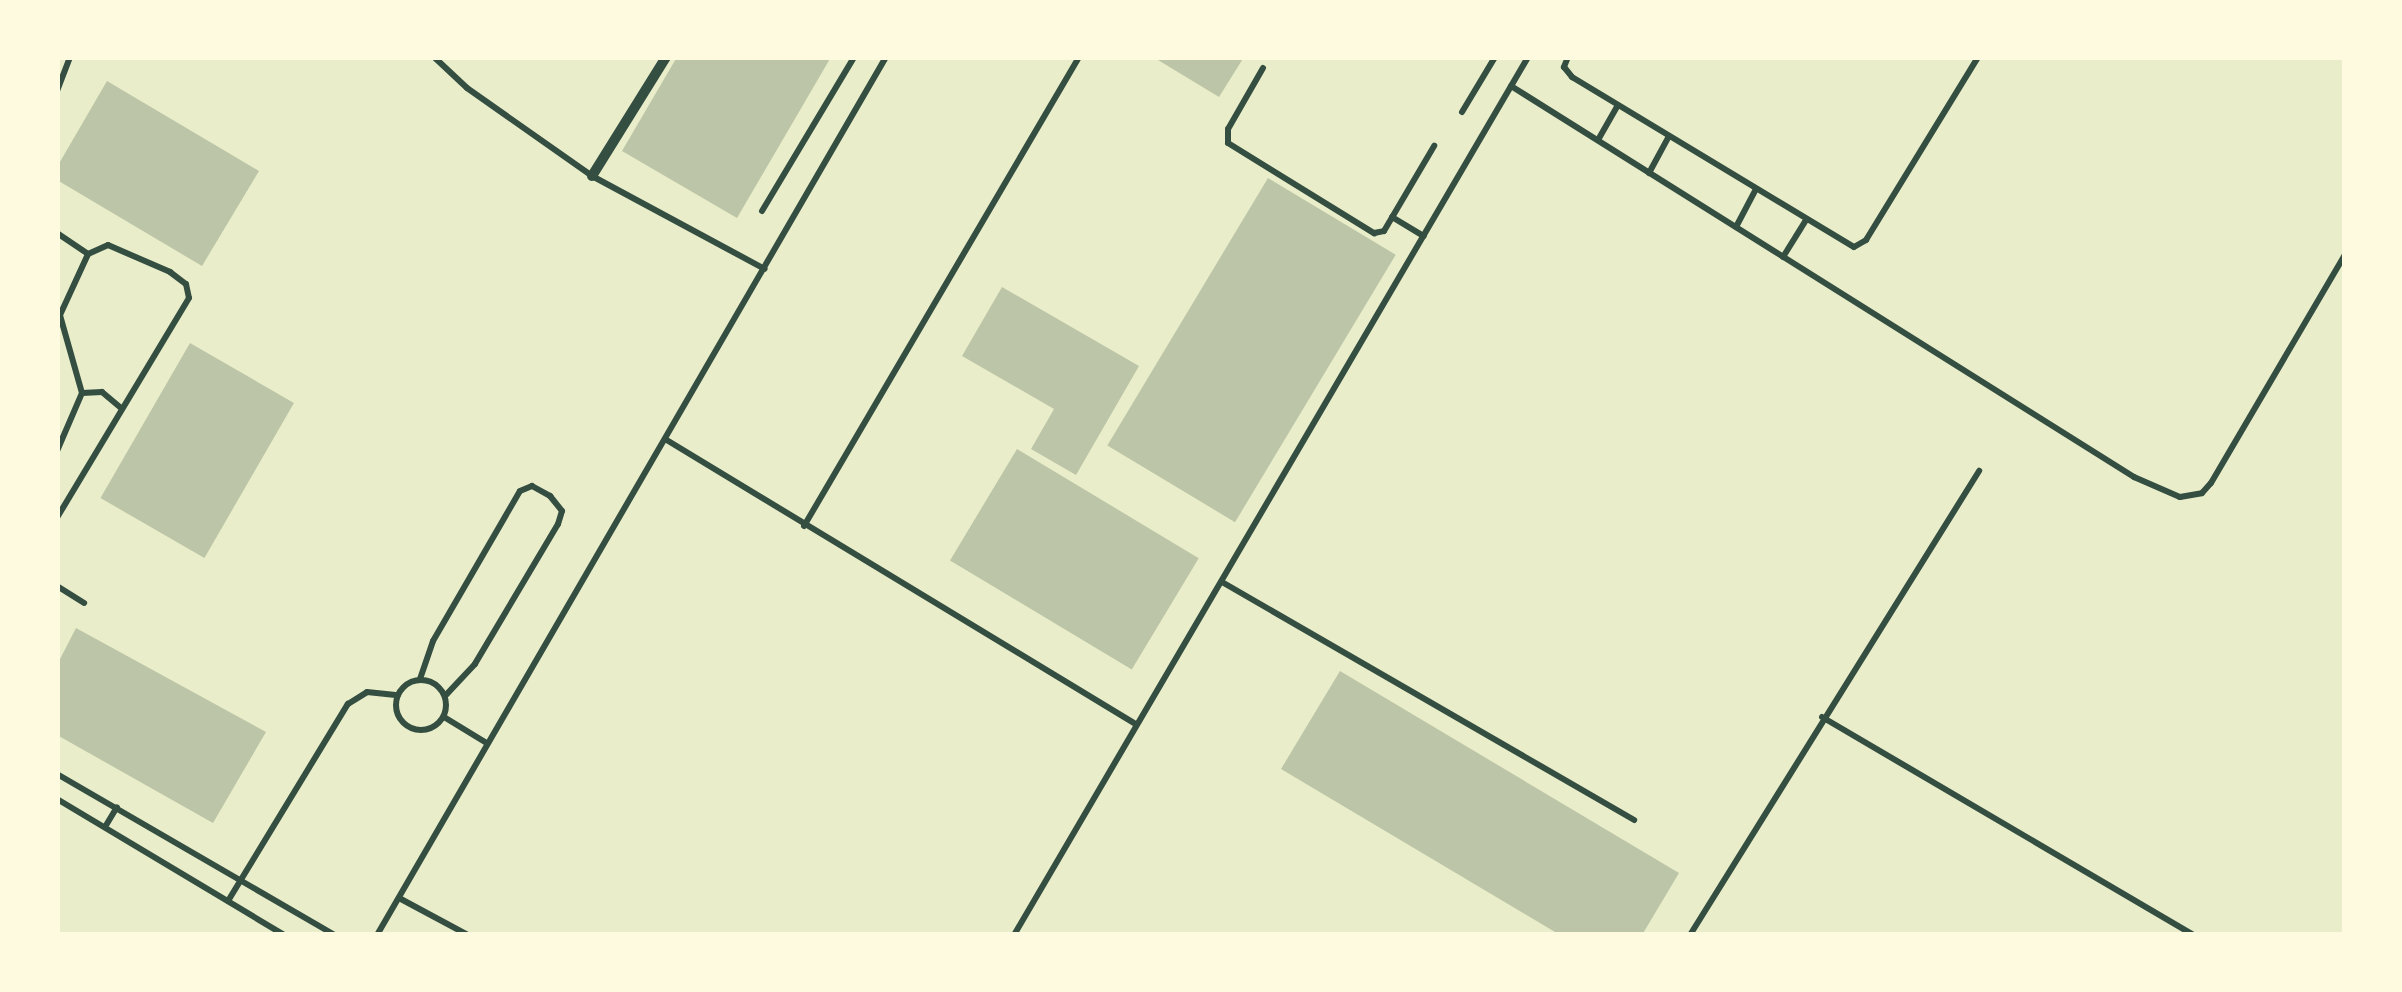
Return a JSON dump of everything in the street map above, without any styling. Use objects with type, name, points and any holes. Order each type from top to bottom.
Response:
[{"type":"street","points":[[592,176],[666,57]]},
{"type":"lane","points":[[57,91],[70,57]]},
{"type":"lane","points":[[434,57],[467,88],[592,176],[765,269]]},
{"type":"lane","points":[[762,211],[854,57]]},
{"type":"lane","points":[[380,934],[485,742],[886,57]]},
{"type":"lane","points":[[803,526],[1079,57]]},
{"type":"lane","points":[[1462,112],[1495,57]]},
{"type":"lane","points":[[1014,935],[1528,57]]},
{"type":"lane","points":[[1568,57],[1566,72],[1854,247],[1866,240],[1978,57]]},
{"type":"lane","points":[[1263,68],[1228,129],[1228,143],[1374,233],[1384,231],[1434,146]]},
{"type":"lane","points":[[1511,86],[2134,477],[2180,497],[2202,493],[2211,482],[2345,256]]},
{"type":"lane","points":[[1598,140],[1618,105]]},
{"type":"lane","points":[[1649,172],[1669,136]]},
{"type":"lane","points":[[1736,227],[1756,189]]},
{"type":"lane","points":[[1392,217],[1424,236]]},
{"type":"lane","points":[[1783,256],[1806,220]]},
{"type":"lane","points":[[57,232],[88,254]]},
{"type":"lane","points":[[57,451],[82,393],[61,314],[88,254],[102,245],[142,257],[170,272],[190,292],[57,518]]},
{"type":"lane","points":[[82,393],[102,392],[122,409]]},
{"type":"lane","points":[[664,439],[1134,723]]},
{"type":"lane","points":[[1690,935],[1979,471]]},
{"type":"lane","points":[[420,680],[433,641],[520,491],[532,486],[550,496],[561,507],[558,524],[476,664],[446,696],[444,717],[428,730],[407,727],[397,714],[398,695],[405,685],[431,681],[446,696]]},
{"type":"lane","points":[[1222,582],[1634,820]]},
{"type":"lane","points":[[57,586],[84,603]]},
{"type":"lane","points":[[228,901],[348,704],[367,692],[398,695]]},
{"type":"lane","points":[[444,717],[485,742]]},
{"type":"lane","points":[[1822,717],[2194,935]]},
{"type":"lane","points":[[57,774],[335,935]]},
{"type":"lane","points":[[57,799],[284,935]]},
{"type":"lane","points":[[105,827],[117,807]]},
{"type":"lane","points":[[399,898],[467,935]]},
{"type":"building","points":[[677,57],[831,57],[737,218],[622,151]]},
{"type":"building","points":[[1153,57],[1244,57],[1219,97]]},
{"type":"building","points":[[107,81],[259,171],[202,266],[57,180],[57,167]]},
{"type":"building","points":[[1268,178],[1396,255],[1235,522],[1107,445]]},
{"type":"building","points":[[1002,287],[1139,366],[1076,475],[1031,449],[1054,409],[962,356]]},
{"type":"building","points":[[190,343],[294,403],[204,558],[101,498]]},
{"type":"building","points":[[1017,449],[1199,558],[1132,670],[950,560]]},
{"type":"building","points":[[76,628],[266,732],[213,823],[57,735],[57,665]]},
{"type":"building","points":[[1340,671],[1679,873],[1642,935],[1560,935],[1281,769]]}]
